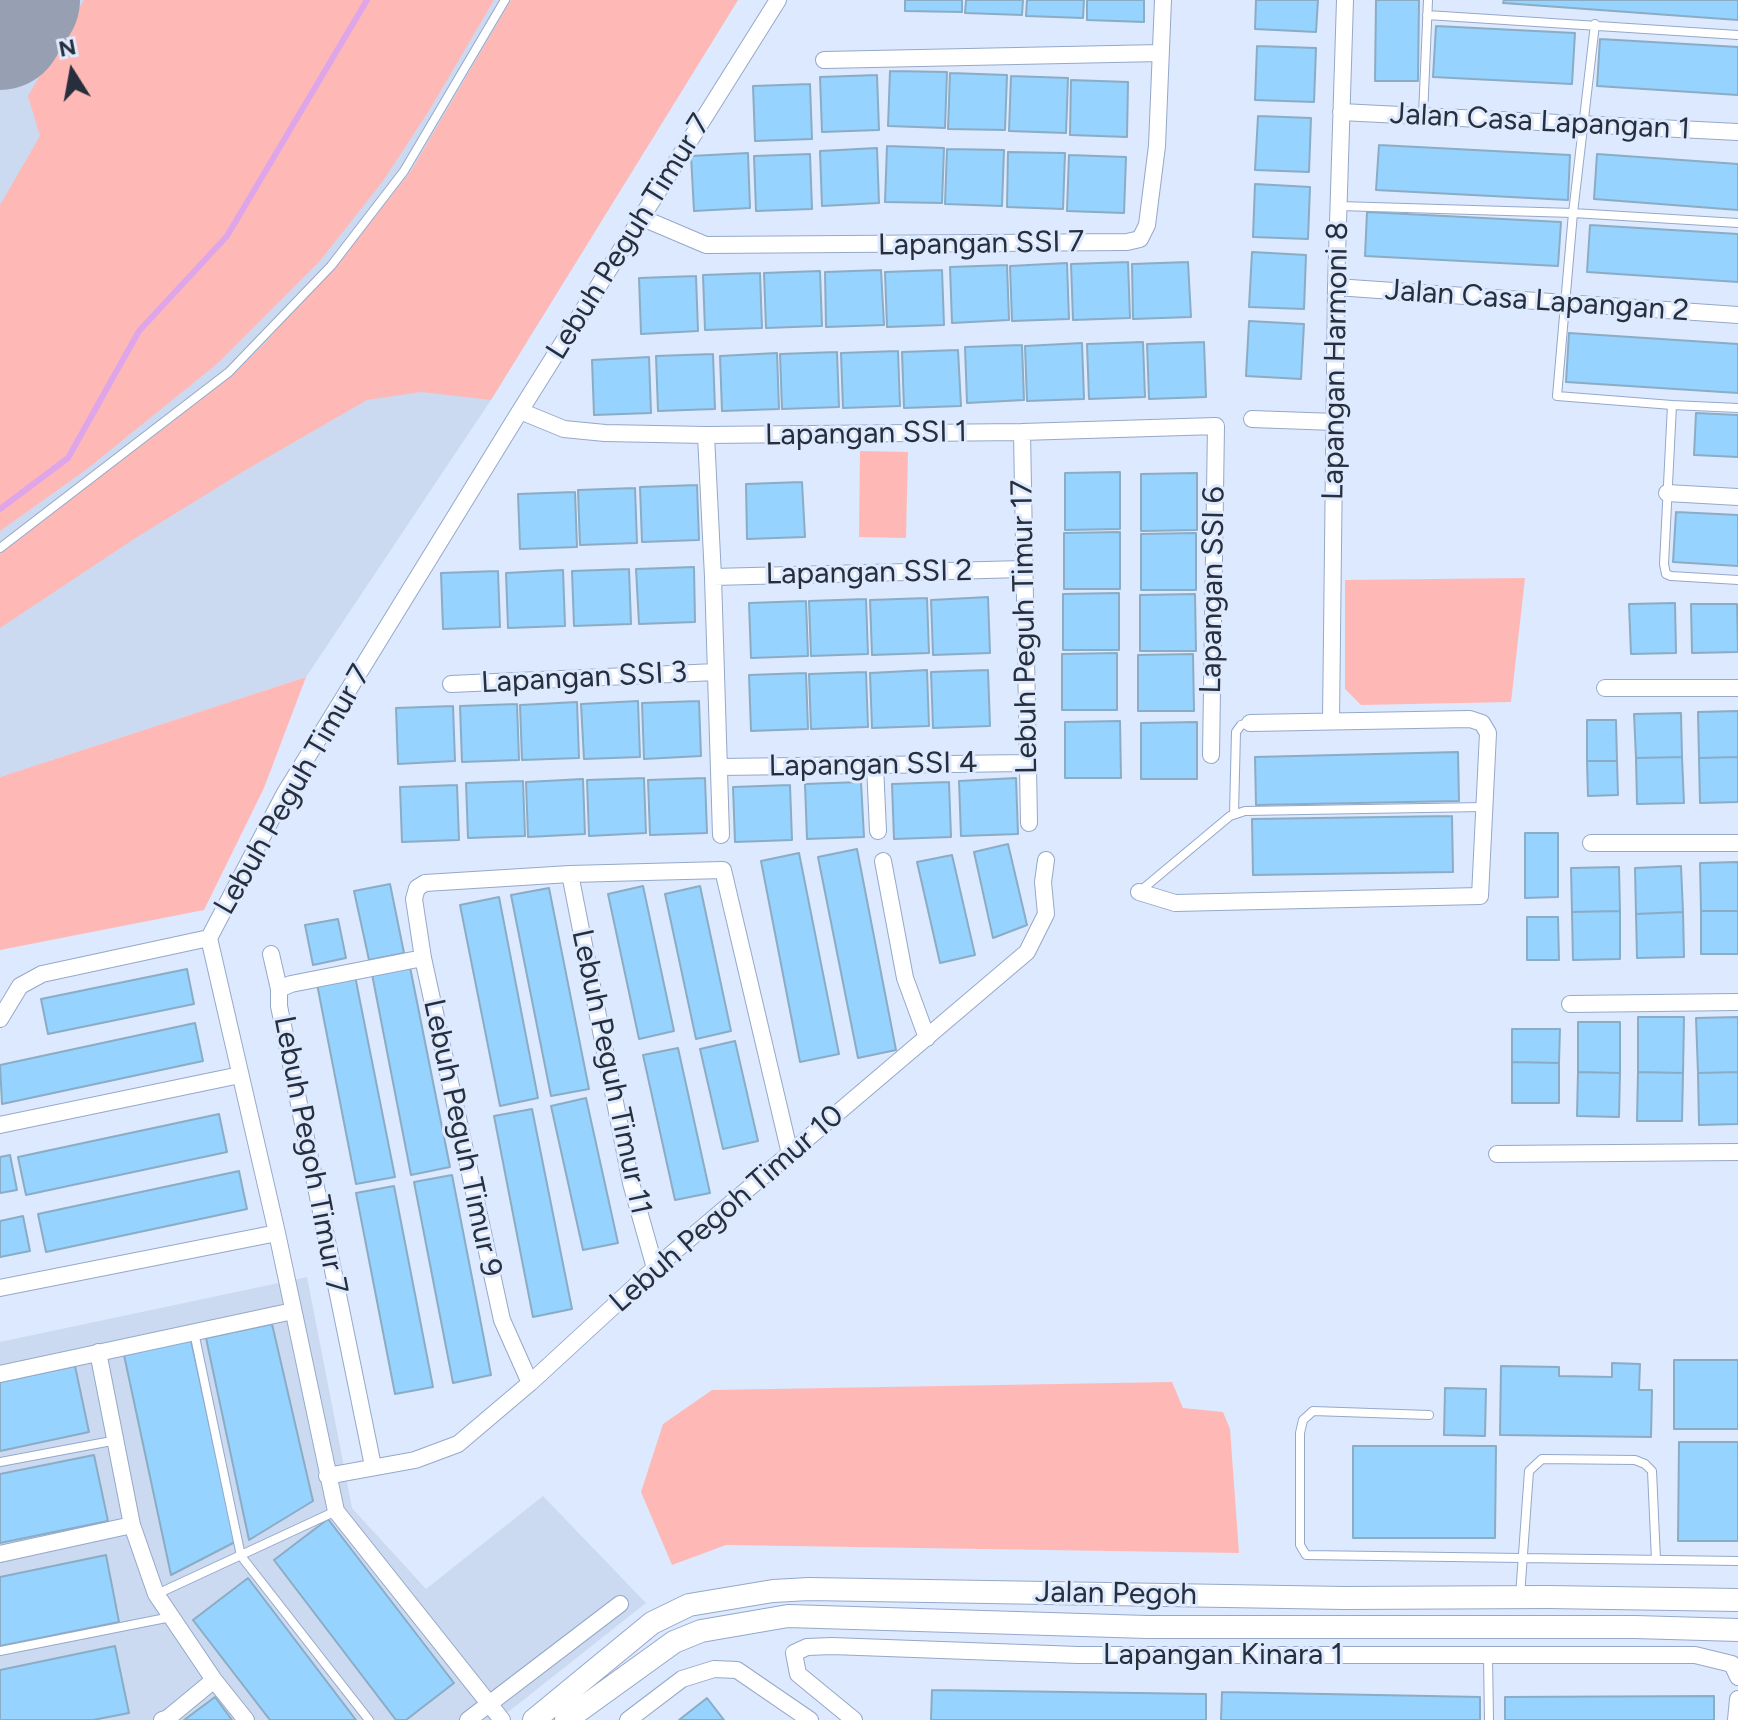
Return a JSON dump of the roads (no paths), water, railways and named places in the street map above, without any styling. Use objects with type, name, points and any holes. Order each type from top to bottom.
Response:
[{"type":"street","name":"Lebuh Peguh Timur 7","points":[[502,1720],[336,1511],[277,1233],[209,938],[285,793],[640,217],[778,0]]},
{"type":"street","name":"Lapangan SSI 7","points":[[640,217],[706,245],[1127,242],[1140,239],[1147,225],[1157,146],[1163,0]]},
{"type":"street","name":"Lapangan Harmoni 8","points":[[1331,721],[1336,287],[1345,0]]},
{"type":"street","points":[[824,60],[1161,53]]},
{"type":"street","name":"Jalan Casa Lapangan 1","points":[[1341,112],[1738,132]]},
{"type":"street","name":"Jalan Casa Lapangan 2","points":[[1336,287],[1738,315]]},
{"type":"street","name":"Lapangan SSI 1","points":[[520,411],[564,429],[605,433],[1022,432],[1216,426]]},
{"type":"street","points":[[1252,419],[1335,422]]},
{"type":"street","name":"Lapangan SSI 6","points":[[1211,755],[1216,426]]},
{"type":"street","name":"Lebuh Peguh Timur 17","points":[[1022,432],[1029,823]]},
{"type":"street","points":[[706,435],[721,835]]},
{"type":"street","points":[[1667,493],[1738,497]]},
{"type":"street","name":"Lapangan SSI 2","points":[[713,577],[1024,569]]},
{"type":"street","name":"Lapangan SSI 3","points":[[451,684],[716,672]]},
{"type":"street","points":[[1605,688],[1738,688]]},
{"type":"street","points":[[1139,892],[1175,903],[1480,896],[1488,733],[1482,723],[1470,719],[1250,723]]},
{"type":"street","name":"Lapangan SSI 4","points":[[720,767],[1026,763]]},
{"type":"street","points":[[875,765],[878,831]]},
{"type":"street","points":[[1591,843],[1738,843]]},
{"type":"street","name":"Lebuh Pegoh Timur 10","points":[[327,1476],[415,1460],[458,1444],[530,1383],[655,1268],[1027,952],[1046,914],[1043,882],[1046,860]]},
{"type":"street","points":[[883,861],[905,978],[927,1038]]},
{"type":"street","points":[[570,874],[723,870],[790,1154]]},
{"type":"street","name":"Lebuh Peguh Timur 9","points":[[530,1383],[502,1320],[423,958],[414,899],[417,888],[425,883],[570,874]]},
{"type":"street","name":"Lebuh Peguh Timur 11","points":[[570,874],[631,1183],[655,1268]]},
{"type":"street","points":[[0,1019],[20,986],[42,974],[209,938]]},
{"type":"street","points":[[271,954],[279,989]]},
{"type":"street","name":"Lebuh Pegoh Timur 7","points":[[373,1466],[279,1006],[279,989],[423,958]]},
{"type":"street","points":[[1570,1004],[1738,1002]]},
{"type":"street","points":[[0,1125],[240,1075]]},
{"type":"street","points":[[1497,1154],[1738,1152]]},
{"type":"street","points":[[0,1288],[277,1233]]},
{"type":"street","points":[[0,1374],[293,1311]]},
{"type":"street","points":[[98,1352],[132,1525],[156,1594],[214,1680],[246,1720]]},
{"type":"street","points":[[0,1554],[132,1525]]},
{"type":"street","name":"Jalan Pegoh","points":[[534,1720],[652,1623],[689,1605],[773,1591],[1738,1600]]},
{"type":"street","points":[[468,1720],[620,1604]]},
{"type":"street","points":[[566,1720],[674,1642],[701,1631],[788,1616],[1132,1627],[1635,1627],[1738,1630]]},
{"type":"street","name":"Lapangan Kinara 1","points":[[854,1720],[798,1674],[794,1653],[807,1647],[832,1646],[1078,1655],[1695,1655],[1732,1664],[1738,1677]]},
{"type":"street","points":[[628,1720],[682,1679],[714,1669],[737,1670],[810,1720]]},
{"type":"street","points":[[162,1720],[214,1680]]},
{"type":"street","points":[[1736,1720],[1738,1699]]},
{"type":"lane","points":[[0,548],[229,372],[331,266],[404,171],[505,0]]},
{"type":"lane","points":[[1423,116],[1428,0]]},
{"type":"lane","points":[[1427,15],[1738,35]]},
{"type":"lane","points":[[1595,24],[1573,213],[1557,396],[1738,408]]},
{"type":"lane","points":[[1338,206],[1573,213],[1738,223]]},
{"type":"lane","points":[[1672,405],[1666,574],[1738,580]]},
{"type":"lane","points":[[1234,814],[1236,732],[1241,725],[1250,723]]},
{"type":"lane","points":[[1139,892],[1234,814],[1245,811],[1485,807]]},
{"type":"lane","points":[[194,1332],[241,1556],[369,1720]]},
{"type":"lane","points":[[1429,1415],[1313,1411],[1303,1420],[1300,1433],[1300,1545],[1306,1555],[1738,1561]]},
{"type":"lane","points":[[0,1462],[117,1440]]},
{"type":"lane","points":[[1520,1597],[1529,1471],[1542,1459],[1635,1460],[1645,1464],[1652,1471],[1656,1560]]},
{"type":"lane","points":[[156,1594],[336,1511]]},
{"type":"lane","points":[[0,1651],[171,1617]]},
{"type":"lane","points":[[1488,1655],[1489,1720]]},
{"type":"waterway","points":[[0,509],[68,458],[139,331],[227,236],[367,0]]}]
